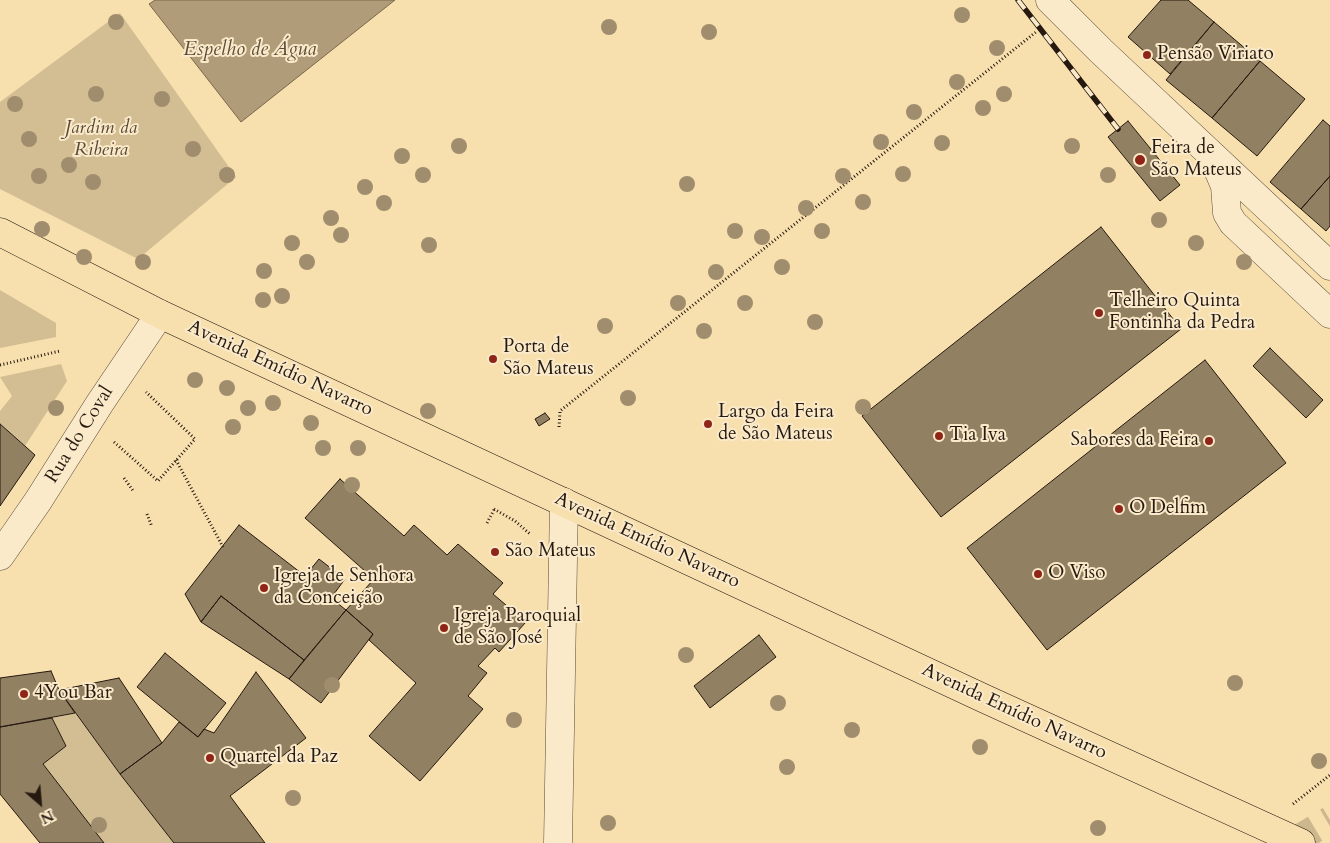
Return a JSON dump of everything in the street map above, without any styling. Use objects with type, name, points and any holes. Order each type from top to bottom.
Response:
[{"type":"main road","name":"Avenida Emídio Navarro","points":[[0,232],[160,314],[1299,843]]},
{"type":"street","points":[[1056,6],[1330,266]]},
{"type":"street","points":[[1210,152],[1225,186],[1227,213],[1233,223],[1330,314]]},
{"type":"street","name":"Rua do Coval","points":[[0,556],[160,314]]},
{"type":"street","points":[[558,843],[564,502]]},
{"type":"path","points":[[559,427],[560,411],[1056,6]]},
{"type":"path","points":[[0,365],[60,351]]},
{"type":"path","points":[[111,439],[158,481],[195,439],[144,390]]},
{"type":"path","points":[[176,460],[223,547]]},
{"type":"path","points":[[124,478],[134,492]]},
{"type":"path","points":[[487,523],[494,509]]},
{"type":"path","points":[[146,514],[152,526]]},
{"type":"path","points":[[1292,806],[1330,775]]},
{"type":"green space","name":"Jardim da Ribeira","points":[[120,13],[236,177],[138,259],[0,189],[0,102]]},
{"type":"green space","points":[[0,290],[56,323],[56,337],[0,348]]},
{"type":"green space","points":[[61,364],[67,381],[25,446],[0,424],[0,411],[12,396],[0,377]]},
{"type":"green space","points":[[75,713],[174,843],[104,843],[43,764],[66,746],[52,718]]},
{"type":"water","name":"Espelho de Água","points":[[155,0],[395,0],[241,122],[149,4]]},
{"type":"building","points":[[1161,0],[1188,0],[1214,22],[1170,74],[1128,37]]},
{"type":"building","points":[[1214,22],[1260,61],[1212,118],[1166,80]]},
{"type":"building","points":[[1260,61],[1305,99],[1257,156],[1212,118]]},
{"type":"building","points":[[1323,120],[1330,126],[1330,176],[1301,209],[1270,182]]},
{"type":"building","points":[[1128,121],[1180,185],[1160,201],[1108,137]]},
{"type":"building","points":[[1330,176],[1330,226],[1326,231],[1301,209]]},
{"type":"building","points":[[1101,227],[1181,329],[941,517],[862,416]]},
{"type":"building","points":[[1270,348],[1323,400],[1306,418],[1253,366]]},
{"type":"building","points":[[1205,360],[1286,463],[1047,650],[967,548]]},
{"type":"building","points":[[545,413],[550,419],[539,426],[535,419]]},
{"type":"building","points":[[0,424],[35,455],[0,506]]},
{"type":"building","name":"Igreja Paroquial de São José","points":[[340,479],[404,536],[414,525],[447,555],[458,544],[503,583],[493,594],[526,622],[499,652],[495,648],[478,666],[487,673],[468,696],[483,709],[420,781],[369,736],[416,683],[369,640],[373,634],[346,610],[374,579],[305,518]]},
{"type":"building","name":"Igreja de Senhora da Conceição","points":[[239,525],[305,576],[319,559],[345,579],[331,598],[346,610],[304,660],[221,596],[201,622],[185,594]]},
{"type":"building","points":[[221,596],[304,660],[289,679],[201,622]]},
{"type":"building","points":[[346,610],[373,634],[321,703],[289,679]]},
{"type":"building","points":[[759,635],[776,657],[710,708],[694,686]]},
{"type":"building","points":[[165,653],[226,703],[198,737],[137,687]]},
{"type":"building","points":[[51,671],[59,690],[75,713],[0,727],[0,678]]},
{"type":"building","name":"Quartel da Paz","points":[[256,672],[306,738],[230,796],[265,843],[174,843],[120,774],[162,743],[179,722],[198,737],[204,729],[214,733]]},
{"type":"building","points":[[119,678],[162,743],[120,774],[59,690]]},
{"type":"building","points":[[52,718],[66,746],[43,764],[104,843],[40,843],[0,794],[0,727]]},
{"type":"tunnel","points":[[1291,843],[1330,820]]},
{"type":"railway","points":[[1018,0],[1118,129]]},
{"type":"place","name":"Pensão Viriato","points":[[1147,55]]},
{"type":"place","name":"Feira de São Mateus","points":[[1140,160]]},
{"type":"place","name":"Telheiro Quinta Fontinha da Pedra","points":[[1099,313]]},
{"type":"place","name":"Porta de São Mateus","points":[[493,359]]},
{"type":"place","name":"Largo da Feira de São Mateus","points":[[708,424]]},
{"type":"place","name":"Tia Iva","points":[[939,436]]},
{"type":"place","name":"Sabores da Feira","points":[[1209,441]]},
{"type":"place","name":"O Delfim","points":[[1119,509]]},
{"type":"place","name":"São Mateus","points":[[495,552]]},
{"type":"place","name":"O Viso","points":[[1038,574]]},
{"type":"place","name":"Igreja de Senhora da Conceição","points":[[264,588]]},
{"type":"place","name":"Igreja Paroquial de São José","points":[[444,628]]},
{"type":"place","name":"4You Bar","points":[[24,694]]},
{"type":"place","name":"Quartel da Paz","points":[[210,758]]}]
